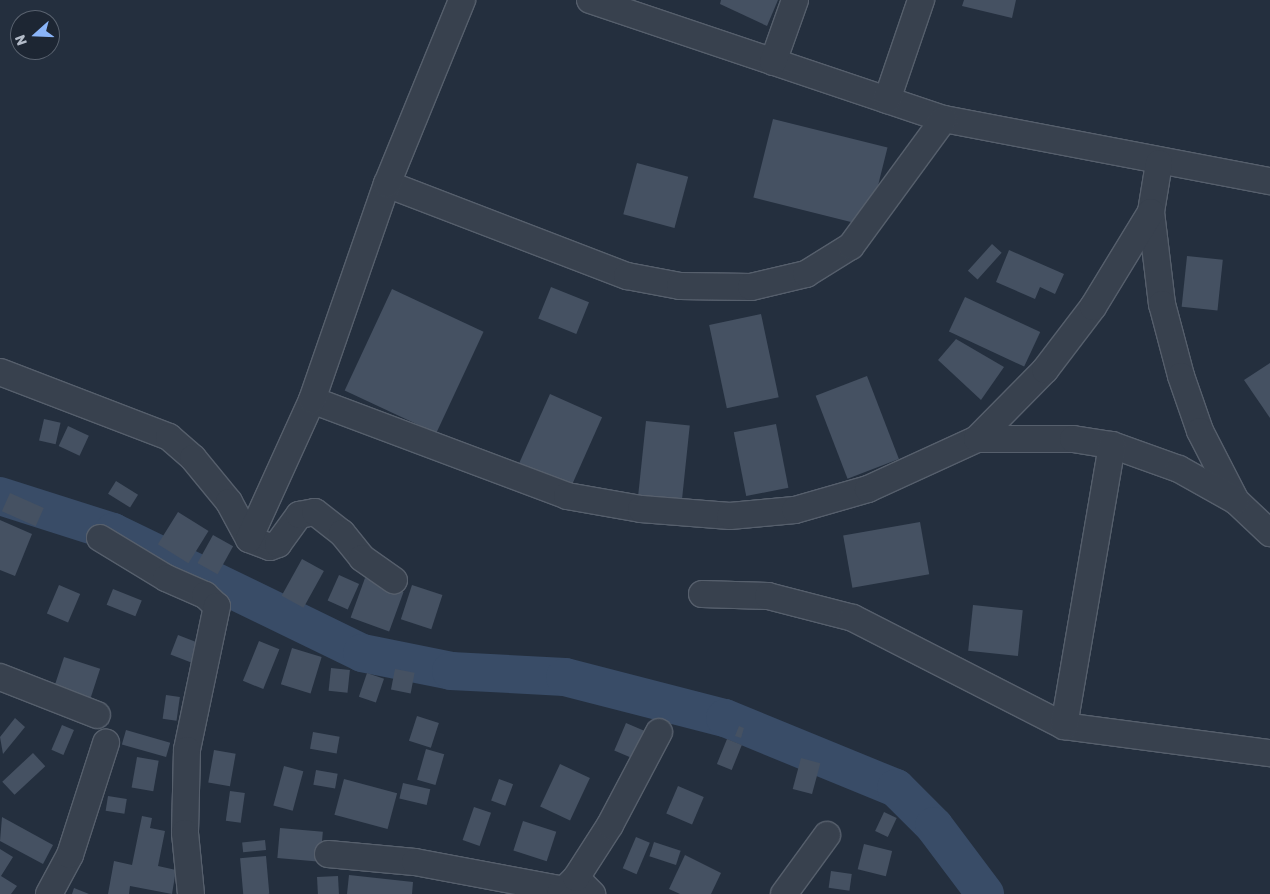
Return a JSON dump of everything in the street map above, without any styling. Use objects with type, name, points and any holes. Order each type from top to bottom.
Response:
[{"type":"street","points":[[249,539],[312,400],[387,184],[462,0]]},
{"type":"street","points":[[590,0],[632,7],[773,62],[944,120],[1159,163],[1270,181]]},
{"type":"street","points":[[773,62],[795,0]]},
{"type":"street","points":[[887,100],[921,0]]},
{"type":"street","points":[[387,184],[626,276],[680,286],[751,287],[806,274],[851,246],[944,120]]},
{"type":"street","points":[[1159,163],[1151,212],[1162,304],[1181,376],[1200,431],[1236,501]]},
{"type":"street","points":[[312,400],[567,496],[641,509],[730,516],[795,510],[868,490],[976,439],[1045,370],[1093,307],[1151,212]]},
{"type":"street","points":[[0,372],[169,437],[193,458],[229,502],[249,539],[270,547],[278,544],[299,515],[315,512],[342,533],[362,558],[394,580]]},
{"type":"street","points":[[976,439],[1073,439],[1112,445],[1179,469],[1236,501],[1270,533]]},
{"type":"street","points":[[1064,726],[1112,445]]},
{"type":"street","points":[[100,538],[166,578],[205,594],[217,606],[188,750],[185,833],[191,894]]},
{"type":"street","points":[[702,594],[768,596],[853,618],[1064,726],[1270,753]]},
{"type":"street","points":[[0,677],[96,715]]},
{"type":"street","points":[[328,854],[415,862],[573,889],[659,732]]},
{"type":"street","points":[[48,894],[70,855],[106,742]]},
{"type":"street","points":[[784,894],[827,835]]},
{"type":"building","points":[[721,0],[778,0],[767,26],[720,4]]},
{"type":"building","points":[[964,0],[1016,0],[1012,18],[962,6]]},
{"type":"building","points":[[773,119],[887,148],[868,226],[753,198]]},
{"type":"building","points":[[637,163],[688,177],[674,228],[623,214]]},
{"type":"building","points":[[992,244],[1002,253],[978,279],[968,271]]},
{"type":"building","points":[[1009,250],[1064,274],[1055,294],[1040,287],[1035,299],[996,282]]},
{"type":"building","points":[[1187,256],[1223,260],[1217,310],[1182,307]]},
{"type":"building","points":[[551,287],[589,302],[576,334],[538,319]]},
{"type":"building","points":[[392,289],[484,332],[436,433],[345,391]]},
{"type":"building","points":[[965,297],[1040,332],[1024,367],[949,331]]},
{"type":"building","points":[[761,314],[779,397],[727,408],[709,325]]},
{"type":"building","points":[[956,339],[1004,367],[981,400],[938,360]]},
{"type":"building","points":[[1270,363],[1270,418],[1244,380]]},
{"type":"building","points":[[867,376],[899,459],[848,479],[816,396]]},
{"type":"building","points":[[550,394],[602,417],[567,496],[515,473]]},
{"type":"building","points":[[44,419],[61,423],[56,444],[39,440]]},
{"type":"building","points":[[646,421],[690,426],[682,504],[638,500]]},
{"type":"building","points":[[776,424],[788,488],[746,496],[734,432]]},
{"type":"building","points":[[68,426],[89,436],[80,456],[59,446]]},
{"type":"building","points":[[116,481],[138,495],[130,507],[108,494]]},
{"type":"building","points":[[10,493],[44,508],[36,526],[2,511]]},
{"type":"building","points":[[178,512],[209,531],[188,563],[158,544]]},
{"type":"building","points":[[0,520],[32,534],[15,576],[0,570]]},
{"type":"building","points":[[920,522],[929,574],[852,588],[843,536]]},
{"type":"building","points":[[213,535],[233,546],[218,574],[197,563]]},
{"type":"building","points":[[302,559],[324,571],[304,608],[282,596]]},
{"type":"building","points":[[339,575],[359,584],[348,610],[328,601]]},
{"type":"building","points":[[365,578],[404,592],[389,631],[351,617]]},
{"type":"building","points":[[59,585],[80,594],[68,623],[47,614]]},
{"type":"building","points":[[412,585],[442,595],[431,629],[401,619]]},
{"type":"building","points":[[113,589],[142,601],[135,616],[107,605]]},
{"type":"building","points":[[973,605],[1023,610],[1018,656],[968,651]]},
{"type":"building","points":[[178,635],[201,644],[194,664],[170,655]]},
{"type":"building","points":[[259,641],[279,649],[263,689],[243,681]]},
{"type":"building","points":[[292,648],[322,657],[311,693],[281,684]]},
{"type":"building","points":[[64,657],[100,669],[90,701],[53,689]]},
{"type":"building","points":[[331,668],[350,670],[347,693],[329,691]]},
{"type":"building","points":[[395,669],[415,673],[411,693],[391,690]]},
{"type":"building","points":[[367,673],[384,679],[376,702],[359,697]]},
{"type":"building","points":[[166,695],[180,697],[177,721],[163,719]]},
{"type":"building","points":[[417,716],[439,723],[431,748],[409,741]]},
{"type":"building","points":[[15,718],[25,727],[3,754],[0,737]]},
{"type":"building","points":[[626,723],[652,734],[640,762],[614,751]]},
{"type":"building","points":[[62,725],[74,730],[63,755],[51,750]]},
{"type":"building","points":[[739,726],[744,728],[741,738],[735,736]]},
{"type":"building","points":[[126,730],[170,743],[166,757],[122,744]]},
{"type":"building","points":[[313,732],[340,737],[337,753],[310,749]]},
{"type":"building","points":[[727,739],[742,745],[732,770],[717,764]]},
{"type":"building","points":[[426,749],[444,754],[435,785],[417,780]]},
{"type":"building","points":[[214,750],[236,754],[230,786],[208,782]]},
{"type":"building","points":[[33,753],[45,766],[15,795],[2,782]]},
{"type":"building","points":[[137,757],[159,761],[153,791],[132,788]]},
{"type":"building","points":[[801,758],[820,763],[812,794],[793,789]]},
{"type":"building","points":[[560,764],[590,778],[570,821],[540,807]]},
{"type":"building","points":[[284,766],[303,771],[293,811],[273,806]]},
{"type":"building","points":[[316,770],[338,774],[335,789],[313,785]]},
{"type":"building","points":[[344,779],[397,793],[388,829],[334,815]]},
{"type":"building","points":[[499,779],[513,784],[505,806],[491,801]]},
{"type":"building","points":[[403,783],[430,789],[427,805],[399,799]]},
{"type":"building","points":[[678,786],[704,797],[692,825],[666,814]]},
{"type":"building","points":[[230,791],[245,793],[241,823],[226,821]]},
{"type":"building","points":[[108,796],[127,799],[124,814],[106,811]]},
{"type":"building","points":[[474,807],[491,813],[480,846],[463,840]]},
{"type":"building","points":[[884,812],[897,818],[888,837],[875,831]]},
{"type":"building","points":[[142,816],[152,818],[150,828],[165,831],[158,866],[176,870],[172,894],[130,886],[129,894],[108,894],[114,861],[132,865]]},
{"type":"building","points":[[2,817],[53,845],[43,864],[0,841]]},
{"type":"building","points":[[523,821],[556,832],[547,861],[513,850]]},
{"type":"building","points":[[280,828],[323,832],[320,862],[277,858]]},
{"type":"building","points":[[636,837],[650,843],[637,874],[623,868]]},
{"type":"building","points":[[265,840],[266,850],[243,852],[242,842]]},
{"type":"building","points":[[654,842],[681,851],[676,865],[649,856]]},
{"type":"building","points":[[864,844],[892,851],[886,876],[858,869]]},
{"type":"building","points":[[0,849],[13,857],[1,876],[17,886],[11,894],[0,894]]},
{"type":"building","points":[[685,855],[721,873],[711,894],[680,894],[669,889]]},
{"type":"building","points":[[266,856],[269,894],[243,894],[240,858]]},
{"type":"building","points":[[831,871],[852,874],[849,891],[829,888]]},
{"type":"building","points":[[349,875],[413,882],[412,894],[347,894]]},
{"type":"building","points":[[338,876],[339,894],[318,894],[317,877]]},
{"type":"building","points":[[74,888],[89,894],[72,894]]},
{"type":"waterway","points":[[0,496],[113,532],[362,653],[451,671],[565,677],[725,718],[896,788],[934,826],[985,894]]}]
